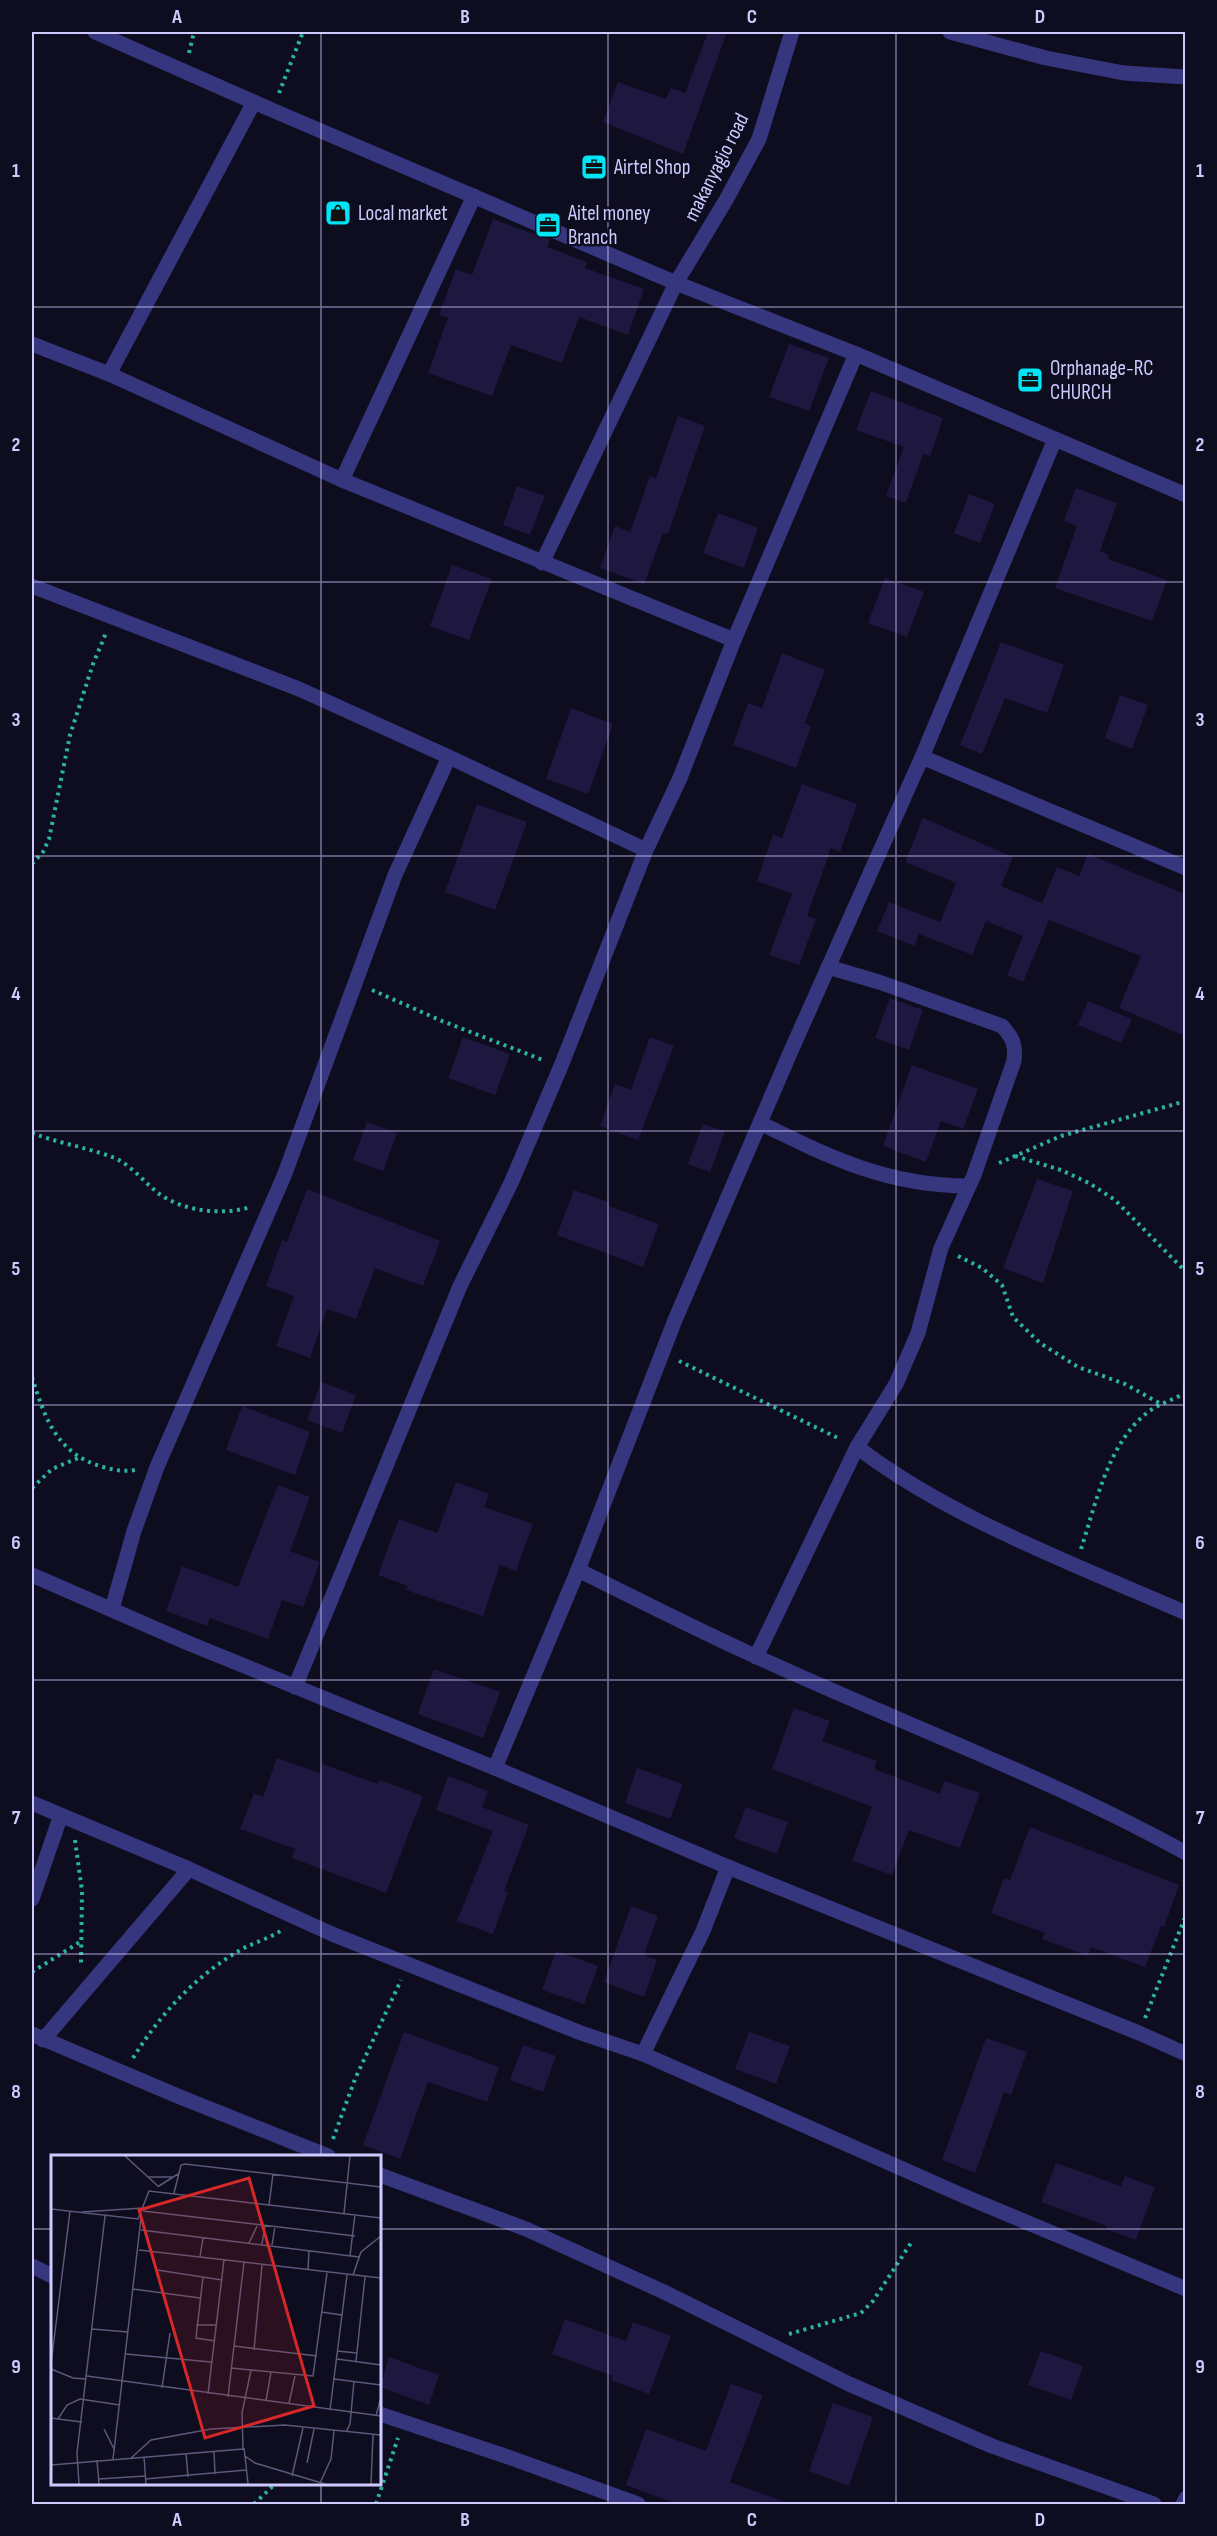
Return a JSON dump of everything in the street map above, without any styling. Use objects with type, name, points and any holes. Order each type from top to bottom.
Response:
[{"type":"street","points":[[96,32],[676,283],[856,354],[1185,495]]},
{"type":"street","name":"makanyagio road","points":[[542,563],[676,283],[726,200],[759,139],[792,32]]},
{"type":"street","points":[[950,32],[1046,58],[1091,67],[1125,73],[1185,77]]},
{"type":"street","points":[[109,374],[254,102]]},
{"type":"street","points":[[342,480],[474,195]]},
{"type":"street","points":[[32,344],[109,374],[342,480],[734,640]]},
{"type":"street","points":[[295,1687],[460,1286],[511,1183],[561,1066],[646,850],[680,778],[734,640],[856,354]]},
{"type":"street","points":[[495,1768],[578,1570],[662,1352],[828,967],[922,757],[1055,439]]},
{"type":"street","points":[[32,586],[299,689],[646,850]]},
{"type":"street","points":[[112,1609],[134,1531],[157,1467],[275,1198],[395,875],[449,757]]},
{"type":"street","points":[[922,757],[1185,868]]},
{"type":"street","points":[[756,1657],[857,1448],[896,1384],[918,1333],[941,1248],[972,1180],[1014,1061],[1016,1047],[1011,1036],[1002,1026],[879,982],[828,967]]},
{"type":"street","points":[[760,1123],[832,1158],[893,1179],[937,1186],[972,1180]]},
{"type":"street","points":[[857,1448],[883,1467],[998,1530],[1185,1613]]},
{"type":"street","points":[[578,1570],[756,1657],[990,1759],[1154,1836],[1185,1853]]},
{"type":"street","points":[[32,1575],[188,1643],[495,1768],[728,1867],[1139,2033],[1185,2054]]},
{"type":"street","points":[[32,1803],[408,1965],[581,2033],[644,2054],[956,2193],[1185,2289]]},
{"type":"street","points":[[32,1899],[67,1817]]},
{"type":"street","points":[[644,2054],[703,1931],[728,1867]]},
{"type":"street","points":[[189,1869],[79,1998],[37,2037],[326,2155]]},
{"type":"street","points":[[381,2175],[526,2229],[664,2292],[849,2384],[992,2446],[1154,2505]]},
{"type":"street","points":[[32,2266],[51,2276]]},
{"type":"street","points":[[381,2414],[511,2457],[638,2505]]},
{"type":"street","points":[[1183,2505],[1185,2498]]},
{"type":"path","points":[[272,110],[303,32]]},
{"type":"path","points":[[32,864],[43,852],[49,839],[70,735],[93,664],[115,617]]},
{"type":"path","points":[[356,983],[442,1021],[561,1066]]},
{"type":"path","points":[[972,1180],[1014,1155],[1061,1136],[1185,1101]]},
{"type":"path","points":[[32,1132],[116,1159],[130,1168],[159,1194],[181,1204],[216,1213],[238,1210],[275,1198]]},
{"type":"path","points":[[1014,1155],[1061,1170],[1089,1183],[1115,1200],[1185,1272]]},
{"type":"path","points":[[941,1248],[982,1268],[1002,1285],[1013,1317],[1040,1342],[1078,1367],[1125,1384],[1161,1404]]},
{"type":"path","points":[[662,1352],[857,1448]]},
{"type":"path","points":[[32,1377],[40,1402],[57,1435],[70,1452],[78,1458],[114,1470],[129,1471],[157,1467]]},
{"type":"path","points":[[1076,1564],[1100,1488],[1116,1454],[1139,1420],[1161,1404],[1185,1392]]},
{"type":"path","points":[[32,1488],[52,1469],[78,1458]]},
{"type":"path","points":[[67,1817],[82,1892],[83,1940],[79,1998]]},
{"type":"path","points":[[1139,2033],[1185,1915]]},
{"type":"path","points":[[123,2073],[151,2030],[199,1979],[243,1949],[283,1930],[296,1917]]},
{"type":"path","points":[[32,1972],[83,1940]]},
{"type":"path","points":[[328,2155],[355,2079],[408,1965]]},
{"type":"path","points":[[770,2345],[804,2329],[861,2313],[873,2301],[911,2243]]},
{"type":"path","points":[[376,2505],[403,2423]]},
{"type":"path","points":[[254,2505],[274,2485]]},
{"type":"building","points":[[708,32],[727,32],[683,154],[603,122],[618,82],[666,99],[671,88],[685,93]]},
{"type":"building","points":[[493,219],[550,240],[547,247],[587,262],[585,268],[644,289],[628,335],[579,317],[562,363],[511,345],[492,396],[428,373],[448,318],[439,315],[456,269],[472,275]]},
{"type":"building","points":[[789,344],[829,358],[809,411],[769,397]]},
{"type":"building","points":[[871,391],[943,418],[930,456],[923,454],[906,503],[886,496],[904,447],[856,430]]},
{"type":"building","points":[[678,416],[705,426],[668,534],[663,533],[644,584],[600,568],[615,526],[630,532],[650,476],[656,478]]},
{"type":"building","points":[[517,486],[545,496],[530,535],[503,525]]},
{"type":"building","points":[[1076,488],[1117,503],[1100,551],[1109,555],[1108,559],[1167,580],[1152,621],[1055,588],[1077,526],[1064,521]]},
{"type":"building","points":[[969,494],[995,504],[980,543],[954,533]]},
{"type":"building","points":[[718,513],[758,528],[744,568],[703,553]]},
{"type":"building","points":[[452,565],[492,579],[469,640],[430,626]]},
{"type":"building","points":[[885,578],[924,592],[907,637],[868,623]]},
{"type":"building","points":[[1001,642],[1064,665],[1047,713],[1005,698],[982,754],[960,745]]},
{"type":"building","points":[[782,653],[825,670],[805,723],[811,726],[796,768],[733,745],[748,703],[762,708]]},
{"type":"building","points":[[1120,695],[1148,705],[1132,749],[1105,738]]},
{"type":"building","points":[[571,708],[613,724],[588,794],[546,779]]},
{"type":"building","points":[[802,784],[857,804],[840,852],[831,848],[807,916],[816,919],[799,965],[769,955],[792,894],[757,881],[773,834],[782,838]]},
{"type":"building","points":[[477,804],[527,822],[495,910],[445,892]]},
{"type":"building","points":[[923,818],[1013,857],[1001,886],[1042,903],[1057,867],[1079,876],[1088,854],[1185,894],[1185,1036],[1119,1008],[1141,956],[1049,920],[1023,982],[1007,975],[1023,936],[986,921],[972,955],[919,934],[914,946],[877,931],[889,902],[940,922],[956,883],[905,862]]},
{"type":"building","points":[[890,998],[923,1010],[909,1050],[875,1038]]},
{"type":"building","points":[[1088,1001],[1132,1019],[1121,1043],[1078,1025]]},
{"type":"building","points":[[463,1037],[510,1054],[495,1095],[448,1078]]},
{"type":"building","points":[[650,1037],[674,1046],[638,1140],[600,1126],[615,1084],[631,1090]]},
{"type":"building","points":[[912,1065],[978,1089],[963,1129],[941,1121],[926,1162],[883,1146]]},
{"type":"building","points":[[367,1122],[397,1133],[383,1171],[353,1160]]},
{"type":"building","points":[[703,1124],[725,1131],[710,1172],[688,1164]]},
{"type":"building","points":[[1037,1179],[1073,1191],[1043,1283],[1003,1268]]},
{"type":"building","points":[[307,1189],[440,1241],[423,1286],[375,1268],[356,1319],[327,1309],[310,1358],[276,1346],[294,1296],[266,1286],[282,1240],[287,1242]]},
{"type":"building","points":[[574,1190],[609,1202],[608,1206],[659,1224],[643,1267],[557,1235]]},
{"type":"building","points":[[321,1382],[356,1395],[342,1433],[307,1420]]},
{"type":"building","points":[[242,1406],[310,1432],[295,1475],[226,1450]]},
{"type":"building","points":[[456,1482],[489,1494],[484,1507],[533,1524],[516,1571],[500,1565],[483,1616],[406,1590],[408,1586],[378,1575],[399,1519],[437,1533]]},
{"type":"building","points":[[278,1485],[310,1497],[290,1551],[320,1562],[303,1607],[282,1600],[268,1639],[210,1618],[207,1626],[166,1611],[182,1566],[238,1587]]},
{"type":"building","points":[[434,1669],[500,1692],[483,1738],[418,1714]]},
{"type":"building","points":[[794,1708],[830,1721],[822,1741],[877,1761],[874,1769],[940,1794],[944,1781],[980,1793],[960,1848],[909,1830],[892,1875],[852,1861],[872,1807],[772,1769]]},
{"type":"building","points":[[277,1758],[319,1773],[322,1764],[378,1784],[380,1780],[423,1796],[386,1893],[292,1858],[295,1849],[240,1829],[254,1793],[263,1797]]},
{"type":"building","points":[[637,1768],[683,1784],[670,1819],[625,1803]]},
{"type":"building","points":[[448,1776],[488,1791],[482,1807],[529,1825],[504,1891],[508,1892],[493,1934],[457,1921],[493,1831],[436,1810]]},
{"type":"building","points":[[746,1807],[788,1822],[777,1854],[734,1838]]},
{"type":"building","points":[[1030,1827],[1179,1885],[1164,1927],[1161,1926],[1145,1967],[1091,1947],[1088,1956],[1042,1939],[1045,1933],[991,1913],[1004,1878],[1010,1880]]},
{"type":"building","points":[[631,1906],[658,1916],[644,1955],[657,1960],[644,1997],[604,1982]]},
{"type":"building","points":[[556,1951],[598,1966],[584,2004],[542,1990]]},
{"type":"building","points":[[404,2032],[499,2067],[487,2102],[428,2082],[400,2159],[363,2145]]},
{"type":"building","points":[[749,2032],[790,2046],[776,2084],[735,2069]]},
{"type":"building","points":[[986,2038],[1027,2052],[1011,2095],[1004,2092],[975,2173],[942,2160]]},
{"type":"building","points":[[523,2045],[556,2056],[543,2092],[510,2080]]},
{"type":"building","points":[[1056,2163],[1121,2186],[1125,2176],[1155,2187],[1136,2240],[1106,2229],[1107,2226],[1041,2202]]},
{"type":"building","points":[[565,2319],[626,2341],[633,2322],[671,2336],[649,2394],[611,2380],[613,2376],[552,2354]]},
{"type":"building","points":[[1041,2351],[1083,2366],[1071,2400],[1028,2385]]},
{"type":"building","points":[[389,2357],[439,2375],[429,2405],[381,2387]]},
{"type":"building","points":[[731,2384],[763,2395],[730,2482],[785,2502],[784,2505],[679,2505],[626,2485],[646,2429],[706,2451]]},
{"type":"building","points":[[833,2403],[873,2417],[849,2486],[809,2471]]},
{"type":"place","name":"Airtel Shop","points":[[594,167]]},
{"type":"place","name":"Local market","points":[[338,213]]},
{"type":"place","name":"Aitel money Branch","points":[[548,225]]},
{"type":"place","name":"Orphanage-RC CHURCH","points":[[1030,380]]}]
